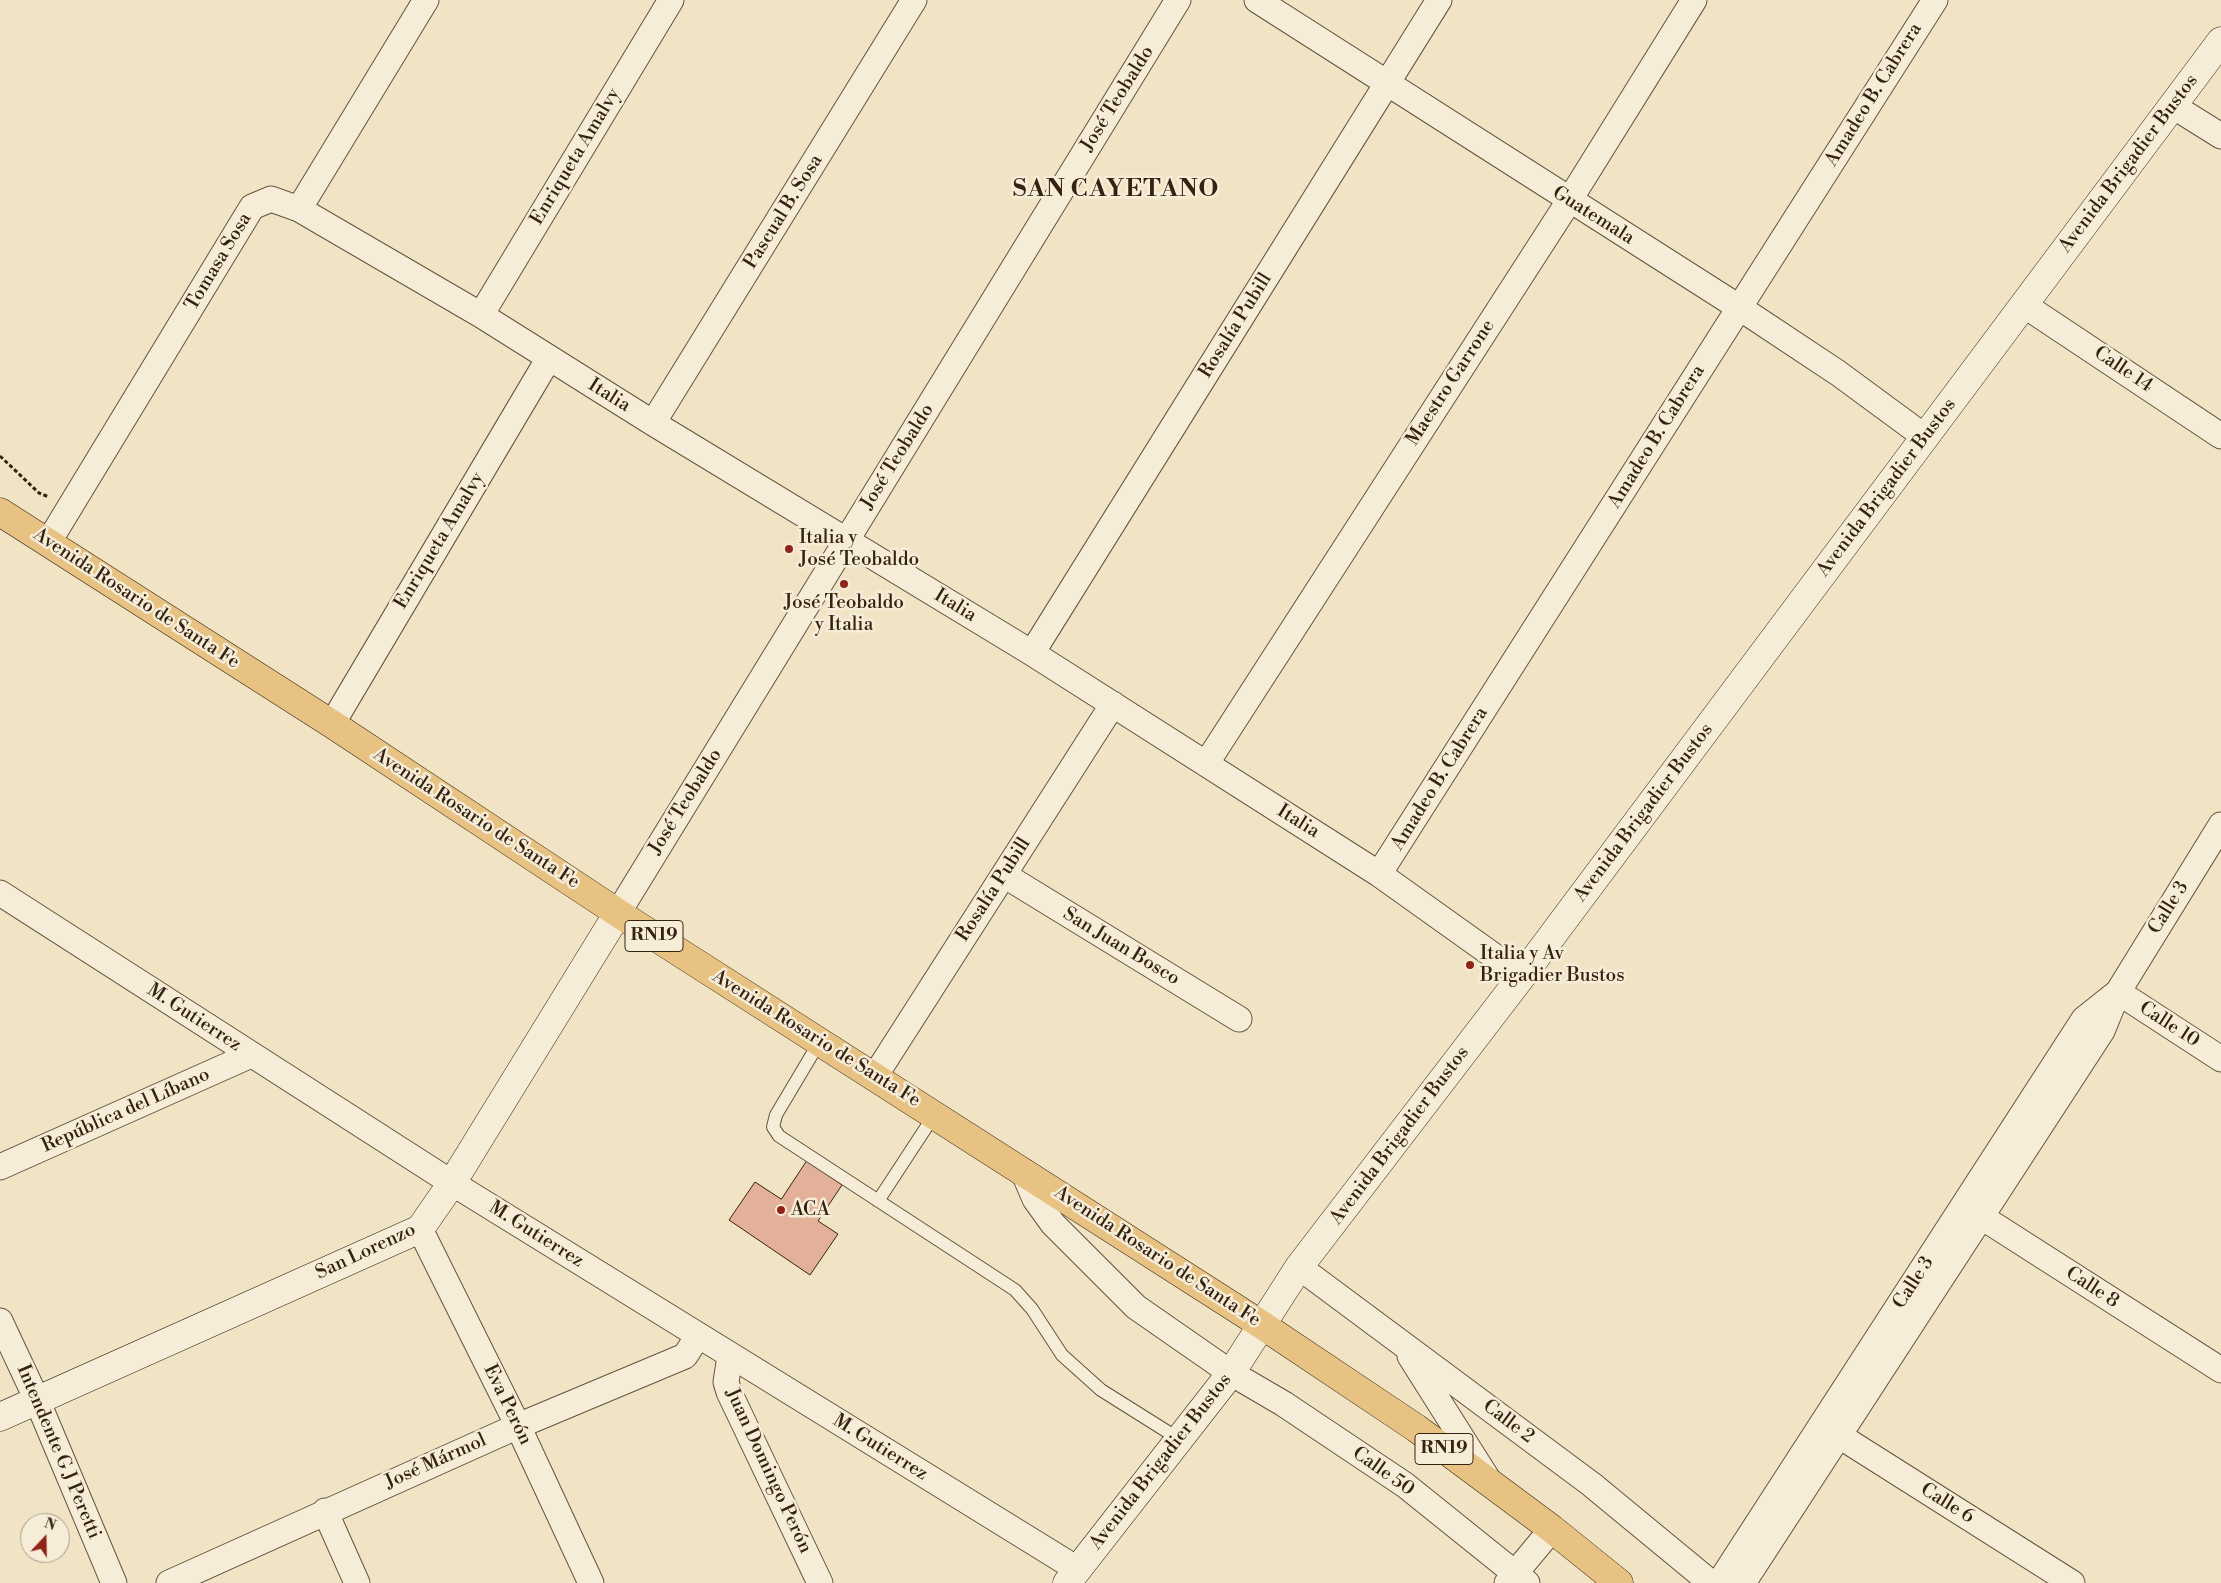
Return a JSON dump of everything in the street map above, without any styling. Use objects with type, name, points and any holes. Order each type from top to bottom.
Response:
[{"type":"main road","name":"Avenida Rosario de Santa Fe","points":[[0,512],[332,724],[618,913],[1262,1325],[1416,1428],[1552,1529],[1619,1583]]},
{"type":"street","points":[[299,208],[426,0]]},
{"type":"street","name":"Enriqueta Amalvy","points":[[481,315],[671,0]]},
{"type":"street","name":"Pascual B. Sosa","points":[[653,424],[914,0]]},
{"type":"street","name":"José Teobaldo","points":[[618,913],[1178,0]]},
{"type":"street","name":"Guatemala","points":[[1257,0],[1569,201],[1740,308],[1838,373],[1925,438]]},
{"type":"street","name":"Rosalía Pubill","points":[[1032,653],[1439,0]]},
{"type":"street","name":"Maestro Garrone","points":[[1206,764],[1569,201],[1694,0]]},
{"type":"street","name":"Amadeo B. Cabrera","points":[[1380,874],[1935,0]]},
{"type":"street","name":"Avenida Brigadier Bustos","points":[[1072,1576],[1230,1373],[1299,1267],[1522,976],[2221,42]]},
{"type":"street","points":[[2173,106],[2221,136]]},
{"type":"street","name":"Tomasa Sosa","points":[[48,543],[252,207],[271,199],[299,208]]},
{"type":"street","name":"Italia","points":[[299,208],[481,315],[653,424],[1032,653],[1380,874],[1522,976]]},
{"type":"street","name":"Calle 14","points":[[2024,305],[2221,436]]},
{"type":"street","name":"Enriqueta Amalvy","points":[[332,724],[549,358]]},
{"type":"street","name":"Rosalía Pubill","points":[[875,1076],[1113,704]]},
{"type":"street","name":"Calle 3","points":[[1743,1583],[1831,1430],[1972,1211],[2102,1031],[2118,992],[2221,825]]},
{"type":"street","name":"San Juan Bosco","points":[[1004,875],[1239,1018]]},
{"type":"street","name":"M. Gutierrez","points":[[0,893],[452,1183],[730,1356],[1072,1576]]},
{"type":"street","name":"San Lorenzo","points":[[0,1417],[420,1229],[452,1183],[618,913]]},
{"type":"street","name":"Calle 10","points":[[2118,992],[2221,1058]]},
{"type":"street","name":"República del Líbano","points":[[0,1166],[251,1055]]},
{"type":"street","name":"Calle 50","points":[[1023,1171],[1035,1199],[1053,1224],[1136,1307],[1230,1373],[1284,1404],[1405,1485],[1516,1579]]},
{"type":"street","name":"Calle 8","points":[[1972,1211],[2221,1370]]},
{"type":"street","name":"Eva Perón","points":[[420,1229],[518,1426],[591,1583]]},
{"type":"street","name":"Calle 2","points":[[1299,1267],[1591,1484],[1711,1583]]},
{"type":"street","name":"Intendente G J Peretti","points":[[0,1321],[37,1400],[114,1583]]},
{"type":"street","name":"José Mármol","points":[[169,1583],[325,1511],[518,1426],[685,1356],[698,1336]]},
{"type":"street","points":[[1401,1342],[1492,1485]]},
{"type":"street","name":"Juan Domingo Perón","points":[[730,1356],[726,1382],[729,1392],[820,1583]]},
{"type":"street","name":"Calle 3","points":[[1719,1583],[1831,1430]]},
{"type":"street","name":"Calle 6","points":[[1831,1430],[2072,1583]]},
{"type":"street","points":[[325,1511],[357,1583]]},
{"type":"street","points":[[1516,1579],[1552,1529]]},
{"type":"lane","points":[[820,1041],[776,1115],[773,1127],[779,1136],[1015,1290],[1032,1309],[1062,1355],[1101,1390],[1179,1439]]},
{"type":"lane","points":[[878,1200],[934,1114]]},
{"type":"path","points":[[0,456],[39,493],[70,506]]},
{"type":"building","name":"ACA","points":[[807,1161],[842,1185],[818,1221],[838,1234],[810,1275],[729,1220],[755,1182],[781,1199]]},
{"type":"place","name":"Italia y José Teobaldo","points":[[789,549]]},
{"type":"place","name":"José Teobaldo y Italia","points":[[844,584]]},
{"type":"place","name":"Italia y Av Brigadier Bustos","points":[[1470,965]]},
{"type":"place","name":"ACA","points":[[781,1210]]},
{"type":"district","name":"SAN CAYETANO","points":[[1116,190]]}]
